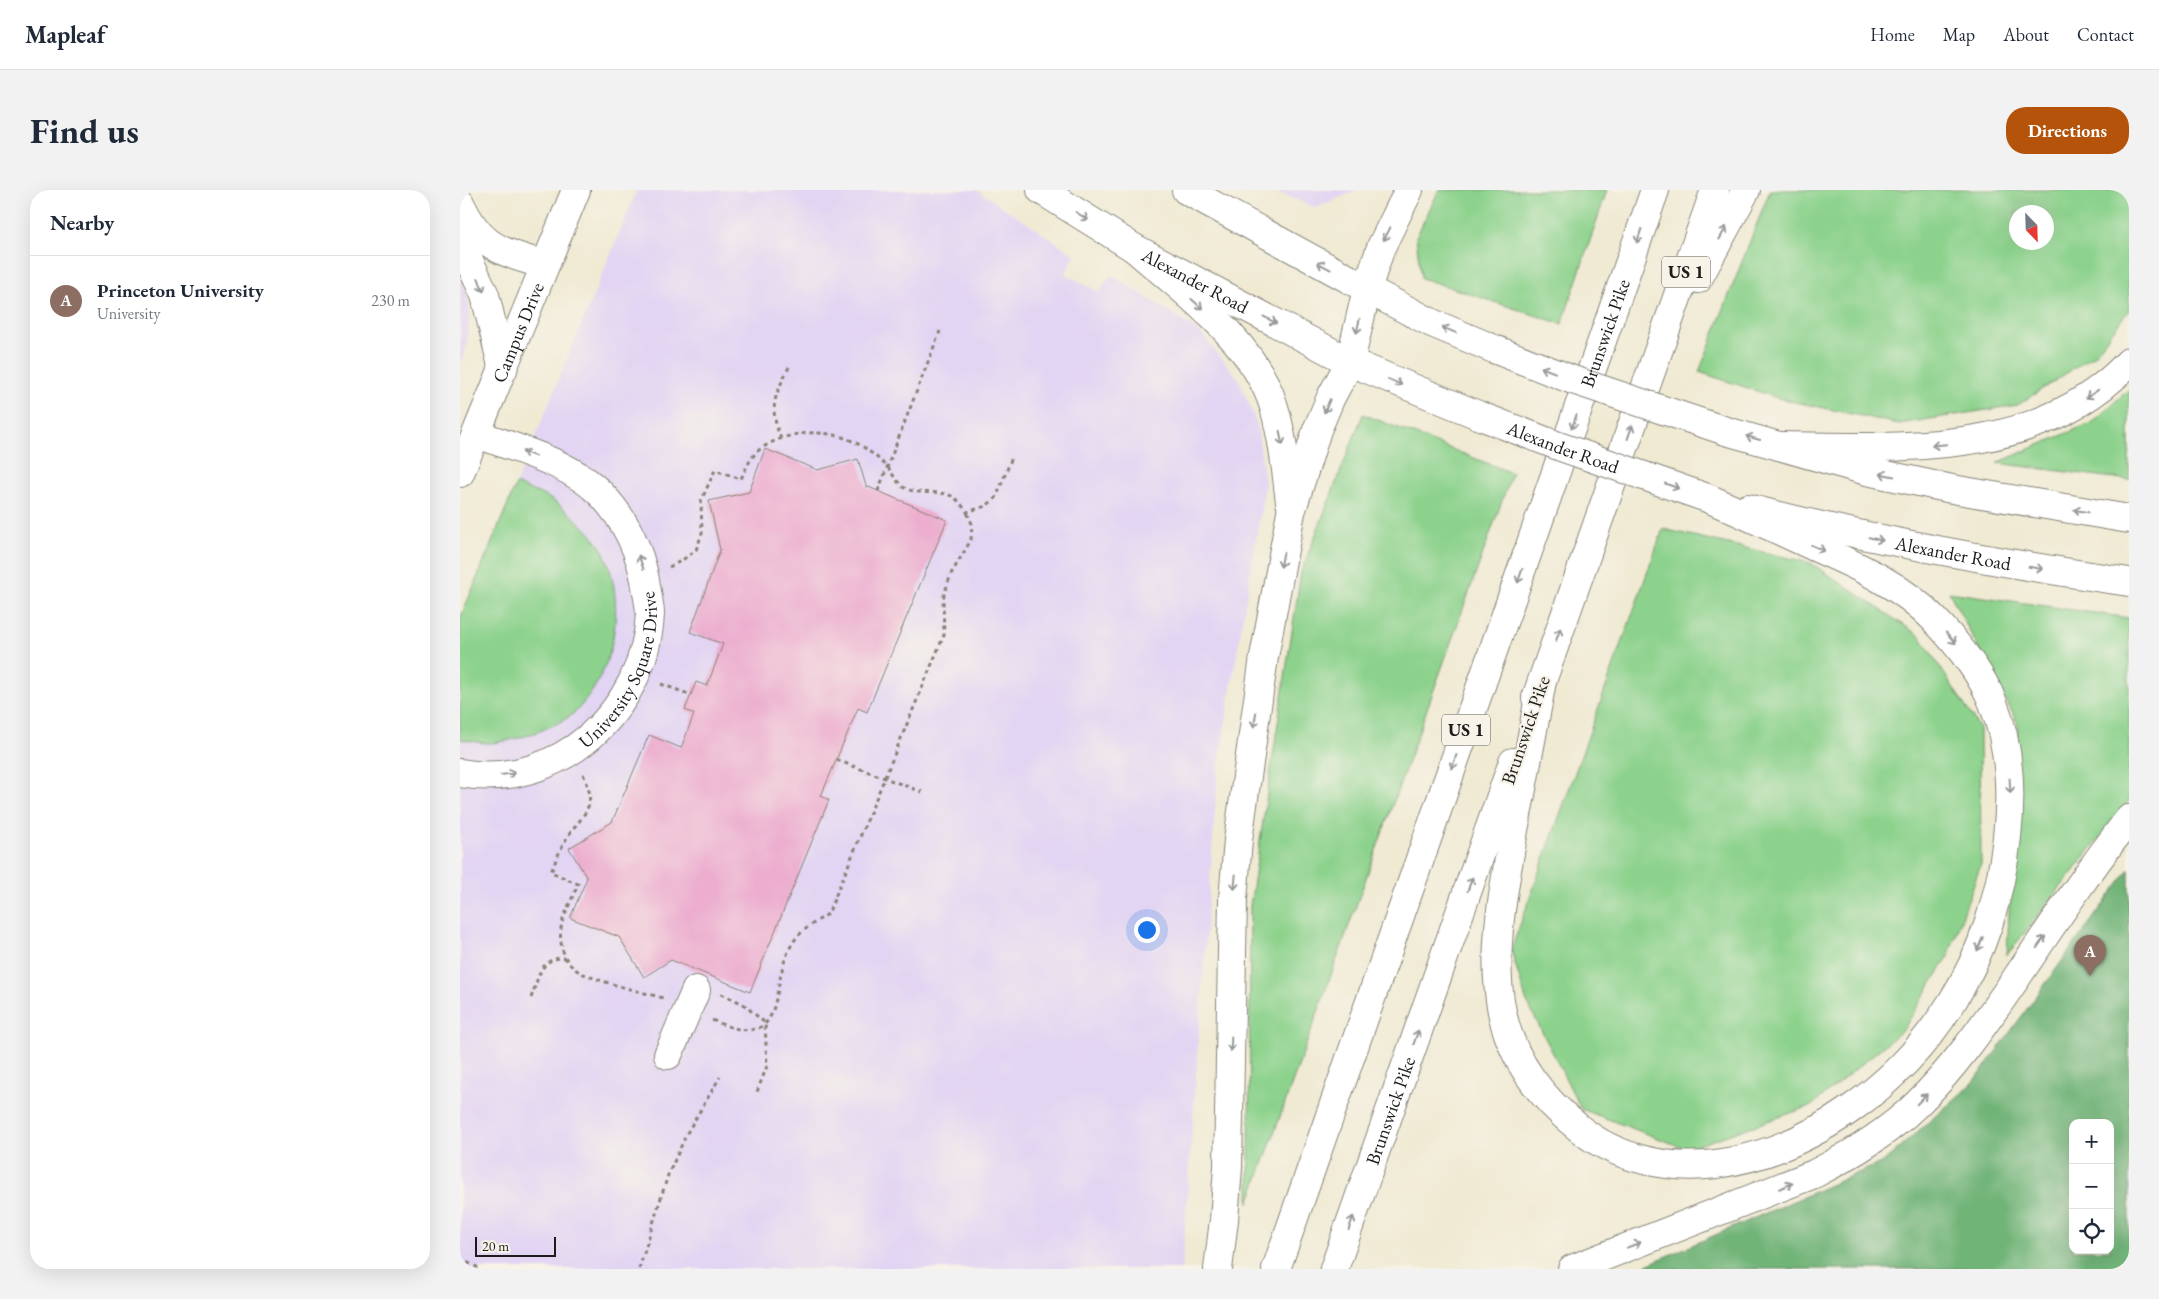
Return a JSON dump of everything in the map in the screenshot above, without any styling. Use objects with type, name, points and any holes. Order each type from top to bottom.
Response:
[{"type":"main road","name":"Campus Drive","points":[[460,473],[576,190]]},
{"type":"main road","name":"Alexander Road","points":[[1041,190],[1134,248],[1350,362],[1561,447],[1710,499],[1895,544],[2129,582]]},
{"type":"main road","points":[[1186,190],[1432,324],[1573,380],[1726,430],[1867,472],[2129,520]]},
{"type":"main road","points":[[1218,1269],[1228,1167],[1233,899],[1238,840],[1264,657],[1292,512],[1317,430],[1331,397],[1350,362],[1367,289],[1381,247],[1409,190]]},
{"type":"main road","name":"Brunswick Pike","points":[[1276,1269],[1655,190]]},
{"type":"main road","name":"Brunswick Pike","points":[[1334,1269],[1715,190]]},
{"type":"main road","points":[[1658,353],[1746,190]]},
{"type":"main road","points":[[460,203],[480,236],[491,246],[503,252],[544,265]]},
{"type":"main road","points":[[460,241],[485,295],[503,370]]},
{"type":"main road","points":[[1134,248],[1218,322],[1254,367],[1274,406],[1285,458],[1292,512]]},
{"type":"main road","points":[[1779,446],[1891,447],[1957,443],[1989,437],[2033,424],[2092,395],[2129,362]]},
{"type":"main road","name":"University Square Drive","points":[[460,773],[476,776],[512,775],[550,763],[583,744],[614,714],[634,679],[644,648],[650,614],[644,570],[630,531],[601,494],[568,469],[477,434]]},
{"type":"main road","points":[[1542,680],[1508,865],[1498,948],[1502,1012],[1517,1055],[1531,1080],[1547,1100],[1586,1134],[1635,1158],[1670,1165],[1703,1166],[1735,1162],[1787,1145],[1825,1128],[1880,1085],[1907,1059],[1932,1031],[1953,1001],[1970,968],[1995,905],[2003,876],[2010,815],[2007,759],[1993,703],[1983,681],[1952,639],[1912,598],[1854,564],[1710,499]]},
{"type":"main road","points":[[1572,1269],[1814,1174],[1852,1154],[1893,1125],[1938,1083],[1979,1032],[2099,858],[2129,819]]},
{"type":"main road","points":[[668,1055],[702,996]]},
{"type":"path","points":[[878,491],[940,331]]},
{"type":"path","points":[[781,439],[775,423],[773,409],[790,365]]},
{"type":"path","points":[[664,570],[681,562],[696,550],[702,534],[701,501],[715,470],[741,479],[750,460],[764,446],[781,439],[813,431],[840,436],[865,448],[887,467],[902,486],[918,493],[941,493],[954,497],[967,512],[972,524],[970,540],[951,574],[943,598],[944,635],[828,914],[807,927],[791,945],[782,968],[778,994],[771,1015],[765,1024],[755,1030],[745,1030],[724,1025],[702,996]]},
{"type":"path","points":[[967,512],[986,506],[996,498],[1012,457]]},
{"type":"path","points":[[658,682],[691,695]]},
{"type":"path","points":[[836,760],[922,792]]},
{"type":"path","points":[[580,769],[588,785],[591,800],[586,813],[567,838],[551,872],[578,884],[562,924],[560,940],[565,958],[575,969],[590,976],[668,1000],[720,994],[742,1003],[765,1024],[767,1066],[757,1092]]},
{"type":"path","points":[[531,998],[544,964],[554,957],[565,958]]},
{"type":"path","points":[[639,1269],[668,1175],[687,1133],[720,1077]]},
{"type":"path","points":[[460,1258],[481,1269]]},
{"type":"shaded area","points":[[637,190],[977,190],[1075,255],[1065,274],[1099,292],[1111,275],[1199,331],[1238,378],[1257,424],[1265,484],[1218,768],[1182,1269],[460,1269],[460,619]]},
{"type":"shaded area","points":[[1273,190],[1357,190],[1316,208]]},
{"type":"shaded area","points":[[460,276],[467,291],[470,312],[467,343],[460,365]]},
{"type":"green space","points":[[1439,190],[1607,190],[1562,324],[1421,278],[1416,237]]},
{"type":"green space","points":[[1770,190],[2129,190],[2129,310],[2094,355],[2018,405],[1899,424],[1781,399],[1699,372]]},
{"type":"green space","points":[[2129,389],[2129,480],[1997,463],[2093,422]]},
{"type":"green space","points":[[1363,414],[1512,473],[1249,1203],[1250,906],[1301,572]]},
{"type":"green space","points":[[516,484],[554,501],[579,522],[600,546],[611,573],[615,594],[613,637],[608,658],[600,678],[589,696],[575,712],[546,729],[533,734],[507,741],[480,743],[460,739],[460,619]]},
{"type":"green space","points":[[1663,529],[1811,563],[1920,636],[1980,729],[1981,864],[1948,957],[1903,1030],[1811,1106],[1687,1149],[1581,1109],[1526,1000],[1511,950]]},
{"type":"green space","points":[[1949,592],[2129,618],[2129,801],[2007,955],[2018,724]]},
{"type":"green space","points":[[2129,869],[2129,1269],[1637,1269],[1883,1162],[1973,1083]]},
{"type":"building","points":[[765,449],[818,470],[858,459],[866,486],[947,520],[867,712],[858,708],[821,796],[829,800],[750,992],[671,960],[644,977],[619,937],[570,918],[587,878],[569,848],[612,822],[649,735],[681,748],[694,714],[685,710],[696,682],[707,686],[723,644],[690,632],[720,550],[709,501],[749,492]]},
{"type":"place","name":"Princeton University","points":[[2090,976]]}]
